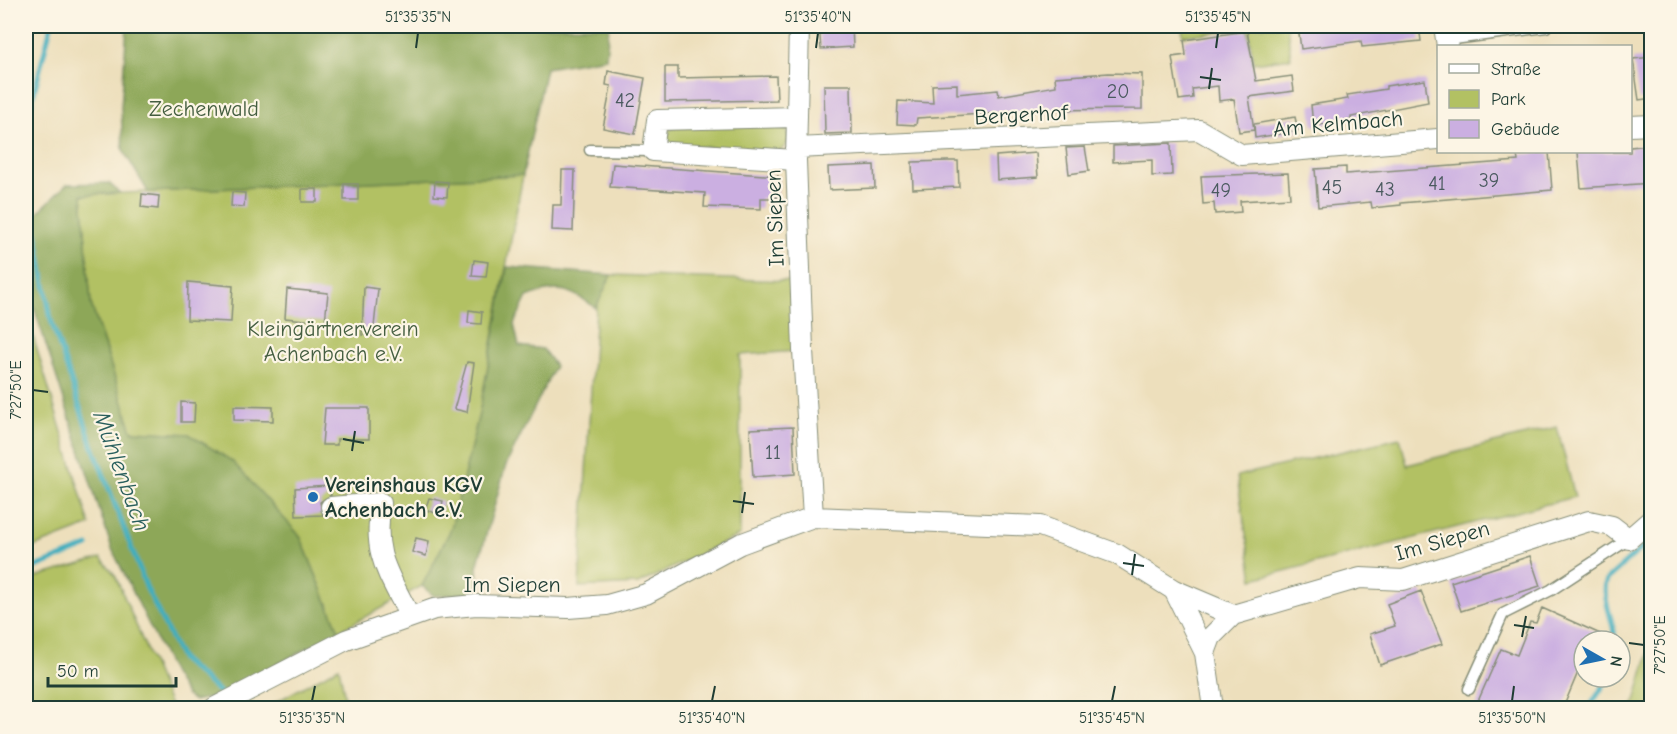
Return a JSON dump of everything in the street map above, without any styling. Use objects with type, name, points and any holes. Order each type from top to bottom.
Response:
[{"type":"street","name":"Im Siepen","points":[[799,26],[796,154],[803,350],[813,517]]},
{"type":"street","points":[[653,151],[657,120],[797,117]]},
{"type":"street","points":[[1632,126],[1652,125]]},
{"type":"street","name":"Bergerhof","points":[[653,151],[796,154],[1199,130],[1242,155]]},
{"type":"street","name":"Am Kelmbach","points":[[1242,155],[1437,139]]},
{"type":"street","points":[[331,507],[381,503],[376,528],[380,555],[411,617]]},
{"type":"street","name":"Im Siepen","points":[[225,703],[346,640],[434,609],[476,605],[568,608],[607,605],[646,594],[740,544],[813,517],[1040,526],[1117,554],[1174,590],[1233,615]]},
{"type":"street","points":[[1629,539],[1652,519]]},
{"type":"street","name":"Im Siepen","points":[[1204,653],[1211,637],[1233,615],[1360,578],[1403,580],[1589,521],[1612,526],[1629,539]]},
{"type":"street","points":[[1174,590],[1204,653],[1213,708]]},
{"type":"lane","points":[[1446,37],[1546,27]]},
{"type":"lane","points":[[590,150],[653,151]]},
{"type":"lane","points":[[1469,689],[1503,614],[1551,590],[1629,539]]},
{"type":"green space","name":"Zechenwald","points":[[127,26],[609,26],[606,58],[546,68],[523,175],[148,192],[123,150],[121,107]]},
{"type":"green space","points":[[1182,26],[1287,26],[1291,58],[1253,63],[1248,28],[1183,36]]},
{"type":"green space","points":[[784,125],[788,133],[788,140],[785,147],[778,152],[674,145],[667,139],[669,130],[676,127]]},
{"type":"green space","name":"Kleingärtnerverein Achenbach e.V.","points":[[523,175],[479,414],[451,529],[422,586],[339,631],[300,536],[189,434],[132,431],[91,304],[82,195]]},
{"type":"green space","points":[[109,183],[120,193],[82,195],[91,304],[132,431],[189,434],[232,461],[300,536],[339,631],[219,696],[194,701],[186,695],[173,674],[112,549],[30,295],[26,224],[67,184]]},
{"type":"green space","points":[[507,267],[611,275],[596,308],[578,296],[563,290],[547,291],[527,297],[514,324],[519,346],[543,349],[555,366],[506,465],[477,567],[479,593],[434,596],[422,586],[451,529],[479,414]]},
{"type":"green space","points":[[611,275],[789,281],[796,351],[740,355],[740,535],[638,584],[579,587],[596,308]]},
{"type":"green space","points":[[26,313],[90,525],[26,550]]},
{"type":"green space","points":[[1557,427],[1575,497],[1253,579],[1237,476],[1400,438],[1407,465]]},
{"type":"green space","points":[[101,558],[115,575],[171,708],[26,708],[26,580]]},
{"type":"green space","points":[[1651,645],[1651,708],[1633,708]]},
{"type":"green space","points":[[339,667],[347,708],[265,708]]},
{"type":"building","points":[[819,26],[852,26],[853,47],[821,49]]},
{"type":"building","points":[[1298,26],[1419,26],[1421,41],[1362,47],[1361,41],[1301,49]]},
{"type":"building","points":[[1247,31],[1256,81],[1292,76],[1294,91],[1249,97],[1254,130],[1239,132],[1234,99],[1219,101],[1218,86],[1192,89],[1193,98],[1179,100],[1172,57],[1186,55],[1184,40]]},
{"type":"building","points":[[1652,57],[1652,98],[1639,100],[1633,59]]},
{"type":"building","points":[[665,67],[678,67],[678,78],[776,76],[777,100],[665,102]]},
{"type":"building","points":[[608,71],[645,78],[635,134],[603,128],[611,86],[606,85]]},
{"type":"building","points":[[1109,73],[1142,74],[1142,109],[1041,110],[1018,116],[1017,112],[917,118],[916,125],[897,124],[898,101],[933,103],[932,85],[957,84],[957,94],[998,90],[999,96],[1056,86],[1055,77]]},
{"type":"building","points":[[1425,80],[1428,102],[1351,117],[1351,120],[1313,126],[1311,105],[1348,99],[1347,95],[1386,89],[1386,86]]},
{"type":"building","points":[[824,85],[851,85],[852,133],[825,134]]},
{"type":"building","points":[[1295,117],[1298,131],[1255,138],[1254,124]]},
{"type":"building","points":[[1171,143],[1172,175],[1152,176],[1152,160],[1113,162],[1113,146]]},
{"type":"building","points":[[1652,145],[1652,183],[1581,188],[1578,153],[1632,153],[1632,147]]},
{"type":"building","points":[[1085,147],[1089,171],[1069,174],[1066,148]]},
{"type":"building","points":[[1036,153],[1038,177],[997,180],[996,156]]},
{"type":"building","points":[[1549,153],[1552,190],[1401,203],[1401,205],[1372,208],[1371,202],[1318,207],[1315,169],[1346,167],[1346,174],[1518,161],[1517,155]]},
{"type":"building","points":[[958,161],[959,187],[913,189],[912,162]]},
{"type":"building","points":[[613,164],[778,176],[777,198],[761,198],[761,209],[704,207],[705,193],[610,187]]},
{"type":"building","points":[[874,165],[875,188],[829,190],[828,167]]},
{"type":"building","points":[[562,170],[575,170],[573,231],[552,230],[553,205],[561,205]]},
{"type":"building","points":[[1288,173],[1290,198],[1240,201],[1241,212],[1215,214],[1214,203],[1203,204],[1201,176]]},
{"type":"building","points":[[435,181],[448,182],[447,197],[434,196]]},
{"type":"building","points":[[344,184],[358,184],[358,200],[344,200]]},
{"type":"building","points":[[302,189],[317,189],[317,202],[302,202]]},
{"type":"building","points":[[232,192],[245,193],[244,207],[231,206]]},
{"type":"building","points":[[142,194],[159,196],[158,209],[141,207]]},
{"type":"building","points":[[474,260],[488,262],[486,277],[472,276]]},
{"type":"building","points":[[188,282],[233,286],[231,322],[187,320]]},
{"type":"building","points":[[364,287],[378,289],[373,336],[362,335]]},
{"type":"building","points":[[287,289],[328,293],[325,322],[285,318]]},
{"type":"building","points":[[469,310],[482,312],[481,324],[468,323]]},
{"type":"building","points":[[467,362],[474,363],[467,412],[454,409]]},
{"type":"building","points":[[181,402],[195,403],[194,422],[181,422]]},
{"type":"building","points":[[234,406],[273,407],[273,421],[234,420]]},
{"type":"building","points":[[325,408],[369,408],[369,439],[337,439],[337,445],[322,445]]},
{"type":"building","points":[[793,427],[795,474],[753,477],[750,429]]},
{"type":"building","name":"Vereinshaus KGV Achenbach e.V.","points":[[330,486],[331,495],[320,502],[323,515],[296,516],[295,488]]},
{"type":"building","points":[[429,498],[443,501],[440,514],[425,510]]},
{"type":"building","points":[[416,538],[429,541],[426,556],[412,552]]},
{"type":"building","points":[[1530,556],[1540,586],[1461,611],[1451,582]]},
{"type":"building","points":[[1421,591],[1442,644],[1380,665],[1370,634],[1395,626],[1387,604]]},
{"type":"building","points":[[1542,608],[1589,629],[1572,629],[1572,687],[1563,708],[1475,708],[1501,649],[1517,655],[1530,622],[1536,623]]},
{"type":"waterway","name":"Mühlenbach","points":[[26,124],[51,26]]},
{"type":"waterway","name":"Mühlenbach","points":[[26,190],[27,194]]},
{"type":"waterway","name":"Mühlenbach","points":[[34,220],[51,320],[92,444],[147,589],[181,659],[225,697]]},
{"type":"waterway","points":[[1613,629],[1605,594],[1607,579],[1652,539]]},
{"type":"waterway","points":[[26,571],[88,546]]},
{"type":"waterway","points":[[1589,708],[1601,689]]},
{"type":"place","name":"Vereinshaus KGV Achenbach e.V.","points":[[313,497]]}]
